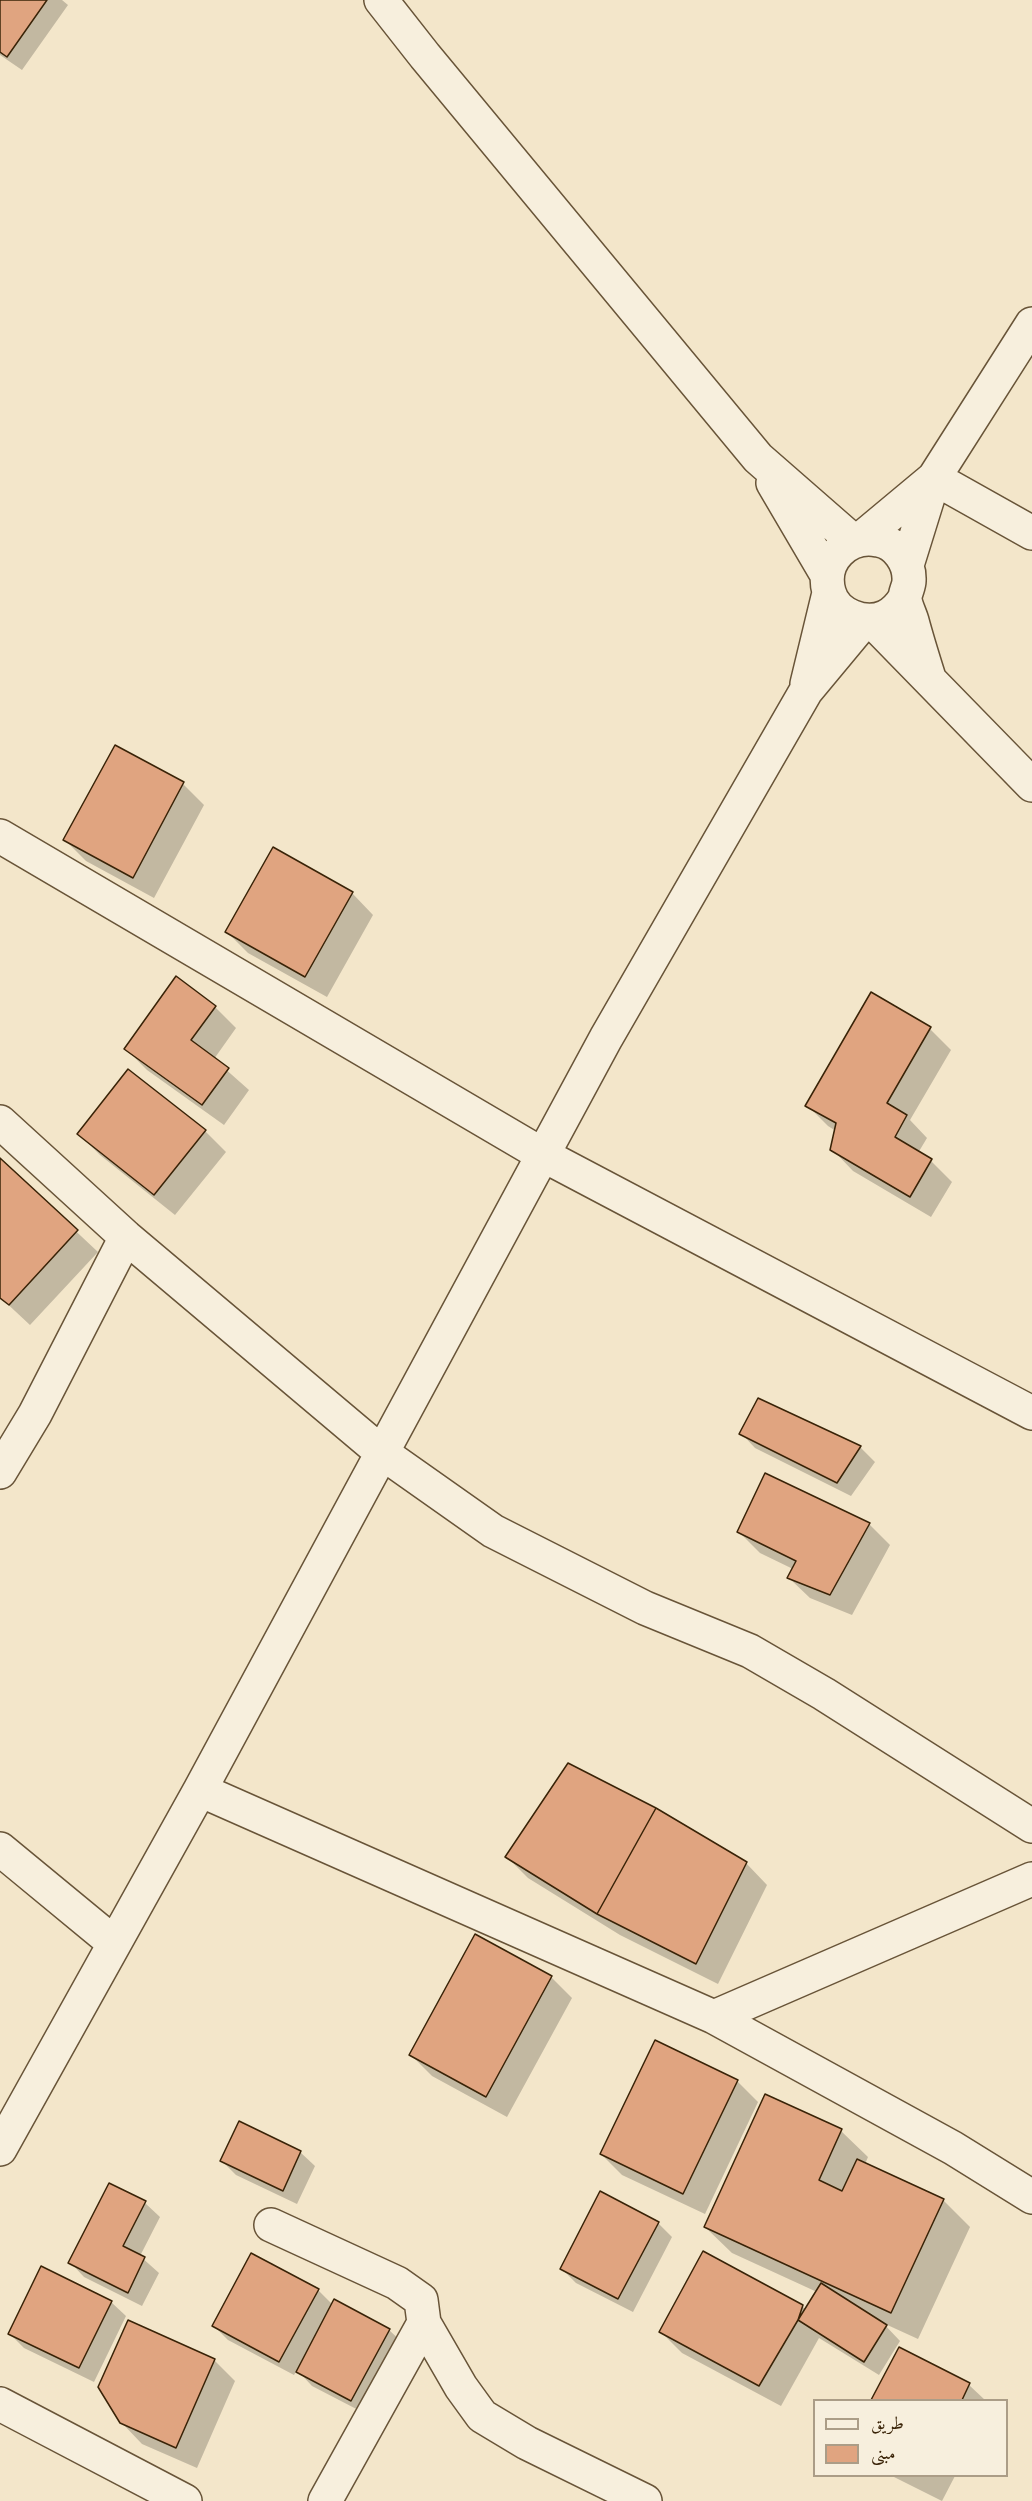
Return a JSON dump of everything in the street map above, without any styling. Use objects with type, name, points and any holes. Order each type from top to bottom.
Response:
[{"type":"street","points":[[381,0],[758,458],[828,584],[837,606],[850,616],[869,620],[886,617],[897,609],[905,598],[909,582],[907,565],[934,478],[1032,324]]},
{"type":"street","points":[[758,458],[858,539],[881,540],[897,550],[907,565]]},
{"type":"street","points":[[934,478],[1032,533]]},
{"type":"street","points":[[806,691],[831,561],[840,549],[858,539],[934,478]]},
{"type":"street","points":[[905,598],[929,678]]},
{"type":"street","points":[[869,620],[929,678],[1032,785]]},
{"type":"street","points":[[0,2150],[200,1790],[606,1038],[806,691],[869,620]]},
{"type":"street","points":[[0,836],[543,1155],[1032,1413]]},
{"type":"street","points":[[0,1122],[126,1237],[381,1452],[493,1531],[645,1608],[750,1651],[824,1694],[1032,1826]]},
{"type":"street","points":[[0,1472],[34,1414],[126,1237]]},
{"type":"street","points":[[200,1790],[714,2017],[953,2148],[1032,2197]]},
{"type":"street","points":[[0,1849],[114,1943]]},
{"type":"street","points":[[714,2017],[1032,1879]]},
{"type":"street","points":[[271,2225],[397,2283],[421,2300],[424,2323],[461,2387],[482,2416],[527,2443],[645,2501]]},
{"type":"street","points":[[325,2501],[424,2323]]},
{"type":"street","points":[[0,2404],[185,2501]]},
{"type":"building","points":[[0,0],[47,0],[7,57],[0,52]]},
{"type":"building","points":[[115,745],[184,782],[133,878],[63,840]]},
{"type":"building","points":[[273,847],[353,892],[305,977],[225,932]]},
{"type":"building","points":[[176,976],[216,1006],[191,1040],[229,1068],[202,1105],[124,1049]]},
{"type":"building","points":[[871,992],[931,1027],[887,1103],[907,1115],[895,1137],[932,1159],[910,1197],[830,1150],[836,1123],[805,1106]]},
{"type":"building","points":[[128,1069],[206,1130],[154,1195],[77,1134]]},
{"type":"building","points":[[0,1158],[78,1230],[9,1305],[0,1298]]},
{"type":"building","points":[[758,1398],[861,1446],[837,1483],[739,1434]]},
{"type":"building","points":[[765,1473],[870,1523],[830,1595],[787,1578],[796,1561],[737,1532]]},
{"type":"building","points":[[568,1763],[656,1808],[597,1914],[505,1857]]},
{"type":"building","points":[[656,1808],[747,1862],[696,1964],[597,1914]]},
{"type":"building","points":[[475,1934],[552,1976],[486,2097],[409,2055]]},
{"type":"building","points":[[655,2040],[738,2080],[683,2194],[600,2154]]},
{"type":"building","points":[[765,2094],[842,2129],[819,2180],[842,2191],[857,2159],[944,2199],[891,2313],[704,2227]]},
{"type":"building","points":[[239,2121],[301,2151],[283,2191],[220,2161]]},
{"type":"building","points":[[109,2183],[146,2201],[123,2246],[145,2257],[128,2293],[68,2263]]},
{"type":"building","points":[[600,2191],[659,2222],[618,2299],[560,2269]]},
{"type":"building","points":[[703,2251],[803,2305],[798,2320],[759,2386],[659,2332]]},
{"type":"building","points":[[251,2253],[319,2289],[279,2362],[212,2326]]},
{"type":"building","points":[[41,2266],[112,2301],[79,2368],[8,2334]]},
{"type":"building","points":[[821,2283],[887,2325],[864,2362],[798,2320]]},
{"type":"building","points":[[334,2299],[390,2329],[351,2401],[296,2372]]},
{"type":"building","points":[[128,2320],[215,2359],[176,2448],[120,2423],[98,2387]]},
{"type":"building","points":[[899,2347],[970,2383],[962,2399],[872,2399]]}]
